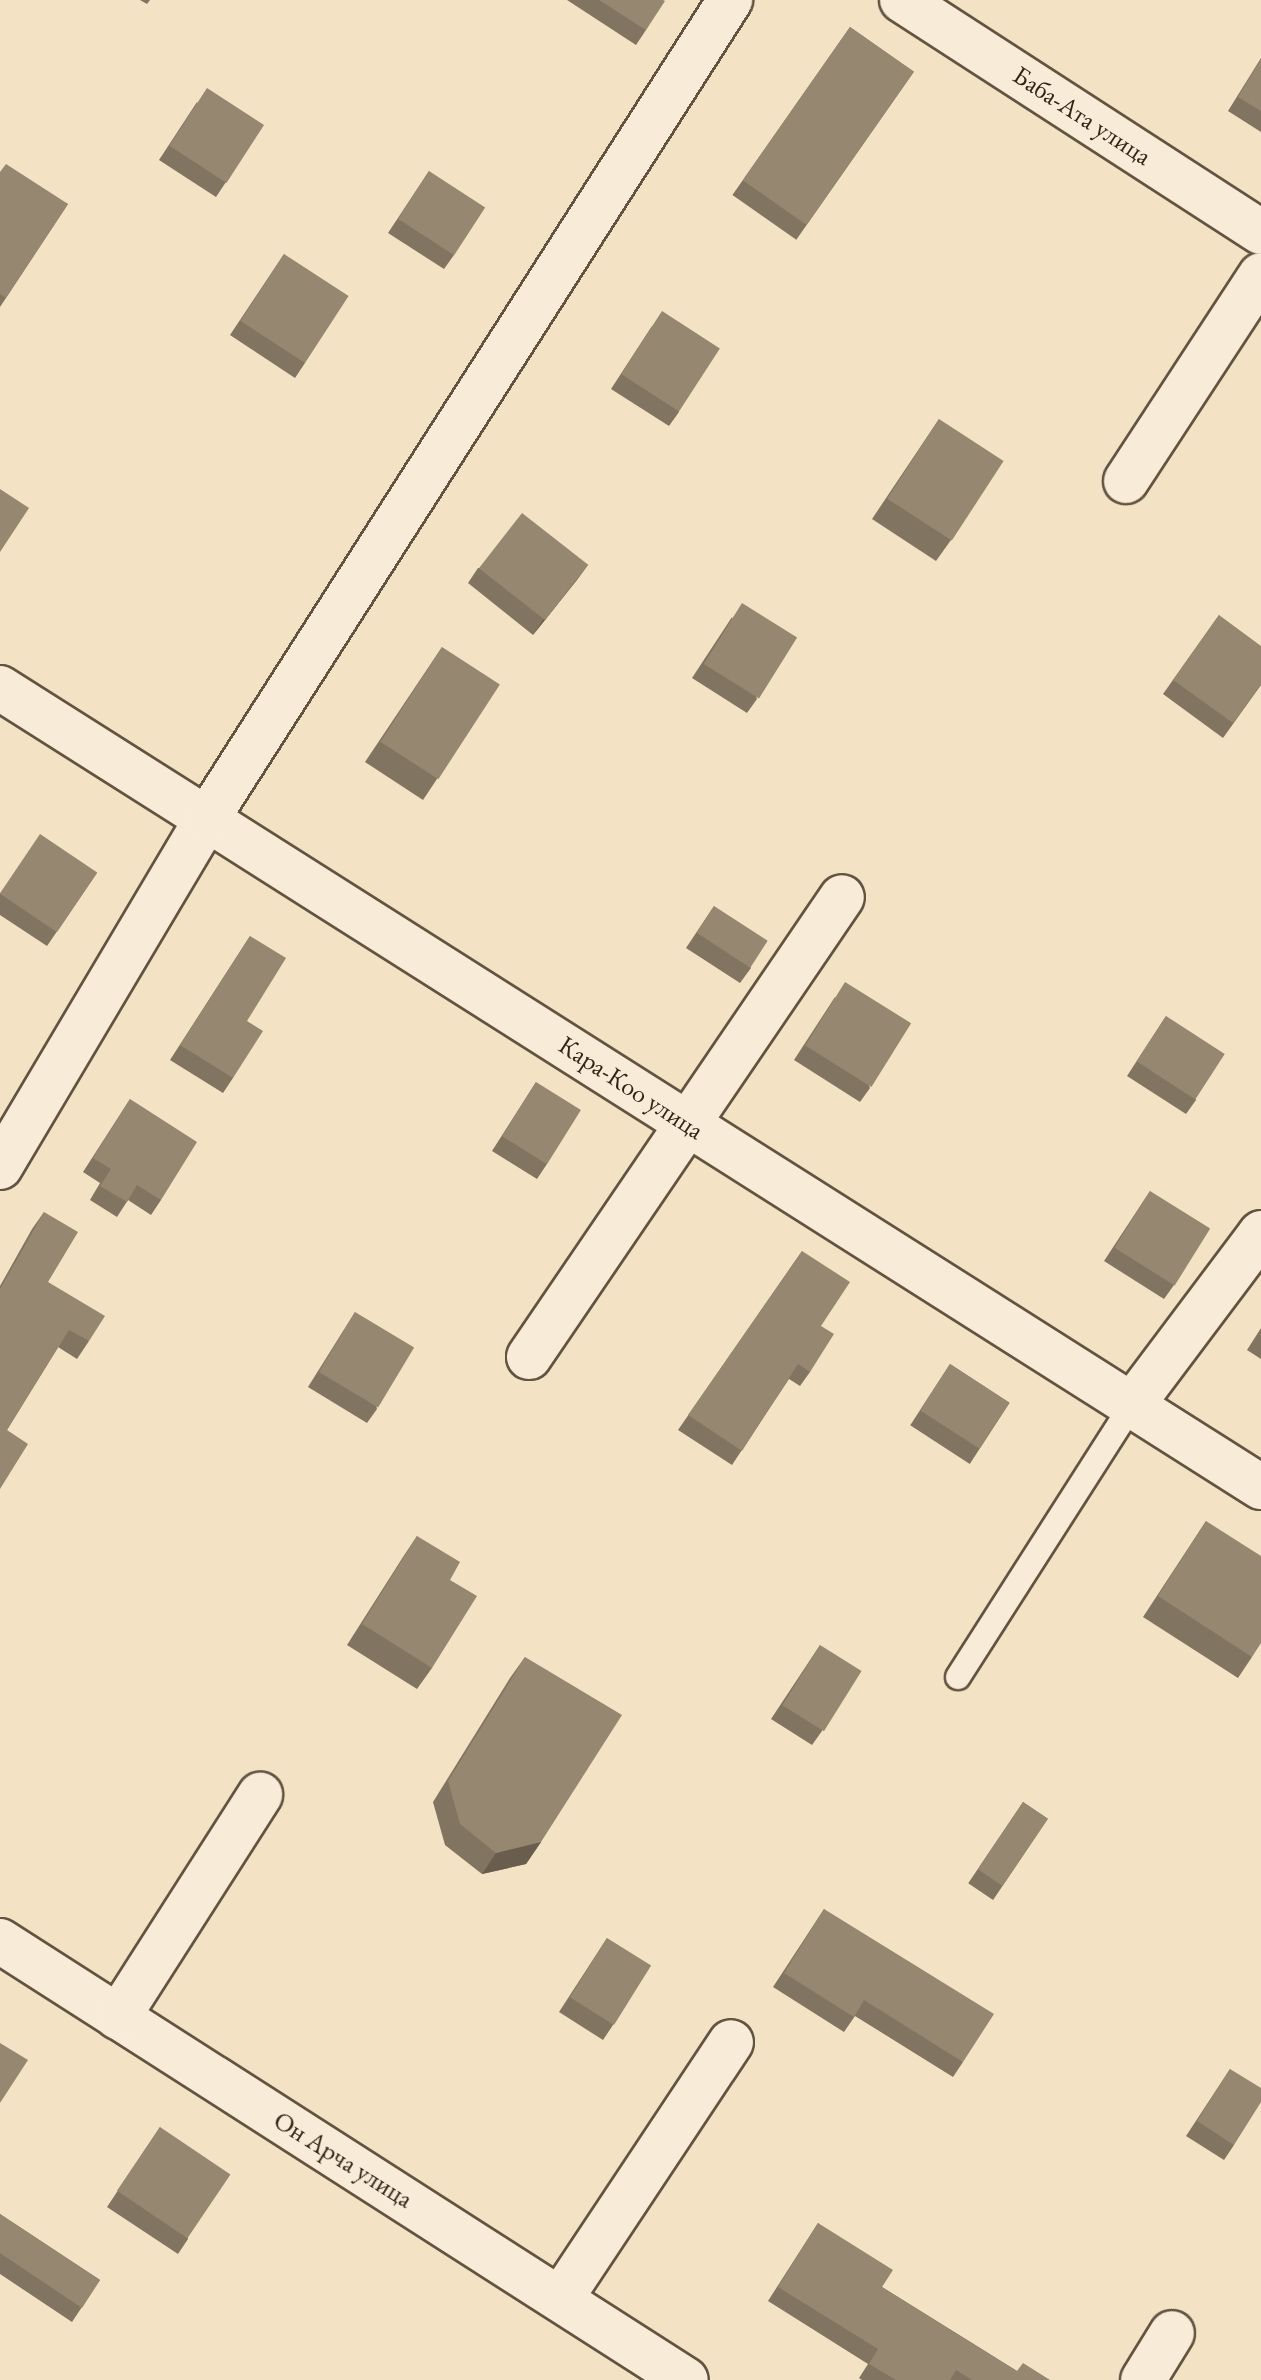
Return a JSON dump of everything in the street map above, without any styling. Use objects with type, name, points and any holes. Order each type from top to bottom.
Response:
[{"type":"street","points":[[0,1167],[208,817],[730,0]]},
{"type":"street","name":"Баба-Ата улица","points":[[902,0],[1261,232]]},
{"type":"street","points":[[1126,481],[1261,275]]},
{"type":"street","name":"Кара-Коо улица","points":[[0,688],[1261,1487]]},
{"type":"street","points":[[529,1357],[684,1122],[842,897]]},
{"type":"street","points":[[1132,1405],[1261,1233]]},
{"type":"street","points":[[118,2017],[260,1795]]},
{"type":"street","name":"Он Арча улица","points":[[0,1941],[686,2380]]},
{"type":"street","points":[[561,2298],[731,2042]]},
{"type":"street","points":[[1143,2380],[1172,2333]]},
{"type":"lane","points":[[958,1677],[1132,1405]]},
{"type":"building","points":[[599,0],[663,0],[665,1],[646,30]]},
{"type":"building","points":[[850,27],[914,72],[807,225],[743,180]]},
{"type":"building","points":[[1261,59],[1261,111],[1238,97]]},
{"type":"building","points":[[207,88],[264,125],[226,183],[169,146]]},
{"type":"building","points":[[6,164],[68,204],[6,298],[0,294],[0,172]]},
{"type":"building","points":[[429,171],[485,207],[454,255],[398,219]]},
{"type":"building","points":[[284,254],[349,296],[305,363],[240,321]]},
{"type":"building","points":[[662,311],[720,349],[679,411],[621,374]]},
{"type":"building","points":[[939,419],[1004,461],[952,541],[887,499]]},
{"type":"building","points":[[0,489],[29,508],[0,552]]},
{"type":"building","points":[[522,513],[588,565],[545,620],[479,568]]},
{"type":"building","points":[[742,603],[797,637],[759,699],[704,664]]},
{"type":"building","points":[[1219,615],[1261,646],[1261,684],[1233,723],[1173,680]]},
{"type":"building","points":[[442,647],[500,685],[438,779],[380,742]]},
{"type":"building","points":[[40,834],[97,873],[57,932],[0,894]]},
{"type":"building","points":[[714,906],[768,941],[750,968],[697,933]]},
{"type":"building","points":[[250,936],[286,958],[247,1021],[263,1031],[233,1078],[180,1045]]},
{"type":"building","points":[[845,982],[911,1023],[871,1087],[805,1046]]},
{"type":"building","points":[[1166,1016],[1225,1054],[1195,1099],[1137,1061]]},
{"type":"building","points":[[536,1082],[581,1110],[547,1164],[502,1136]]},
{"type":"building","points":[[130,1099],[197,1142],[161,1200],[137,1185],[127,1202],[100,1186],[111,1169],[93,1158]]},
{"type":"building","points":[[1150,1191],[1210,1229],[1175,1285],[1114,1248]]},
{"type":"building","points":[[44,1212],[78,1232],[48,1282],[105,1316],[89,1341],[69,1330],[7,1430],[28,1444],[0,1489],[0,1289]]},
{"type":"building","points":[[802,1251],[850,1282],[821,1326],[834,1334],[810,1372],[798,1364],[742,1451],[688,1415]]},
{"type":"building","points":[[355,1312],[414,1348],[378,1408],[319,1372]]},
{"type":"building","points":[[950,1364],[1010,1403],[980,1449],[920,1410]]},
{"type":"building","points":[[1206,1521],[1261,1556],[1261,1643],[1252,1657],[1158,1596]]},
{"type":"building","points":[[417,1536],[460,1562],[450,1580],[477,1596],[432,1668],[362,1624]]},
{"type":"building","points":[[820,1645],[862,1671],[824,1731],[782,1705]]},
{"type":"building","points":[[525,1657],[622,1715],[541,1842],[496,1853],[460,1824],[448,1781]]},
{"type":"building","points":[[1023,1802],[1048,1819],[1003,1886],[978,1869]]},
{"type":"building","points":[[824,1909],[994,2014],[963,2062],[864,2000],[854,2017],[784,1973]]},
{"type":"building","points":[[607,1938],[651,1966],[614,2025],[570,1997]]},
{"type":"building","points":[[0,2043],[28,2060],[0,2103]]},
{"type":"building","points":[[1230,2069],[1261,2088],[1261,2102],[1234,2145],[1197,2121]]},
{"type":"building","points":[[160,2127],[230,2175],[187,2238],[117,2191]]},
{"type":"building","points":[[0,2214],[100,2280],[82,2308],[0,2253]]},
{"type":"building","points":[[818,2223],[893,2270],[882,2287],[1017,2371],[1023,2363],[1050,2380],[972,2380],[956,2370],[950,2380],[896,2380],[869,2364],[878,2349],[778,2287]]}]
